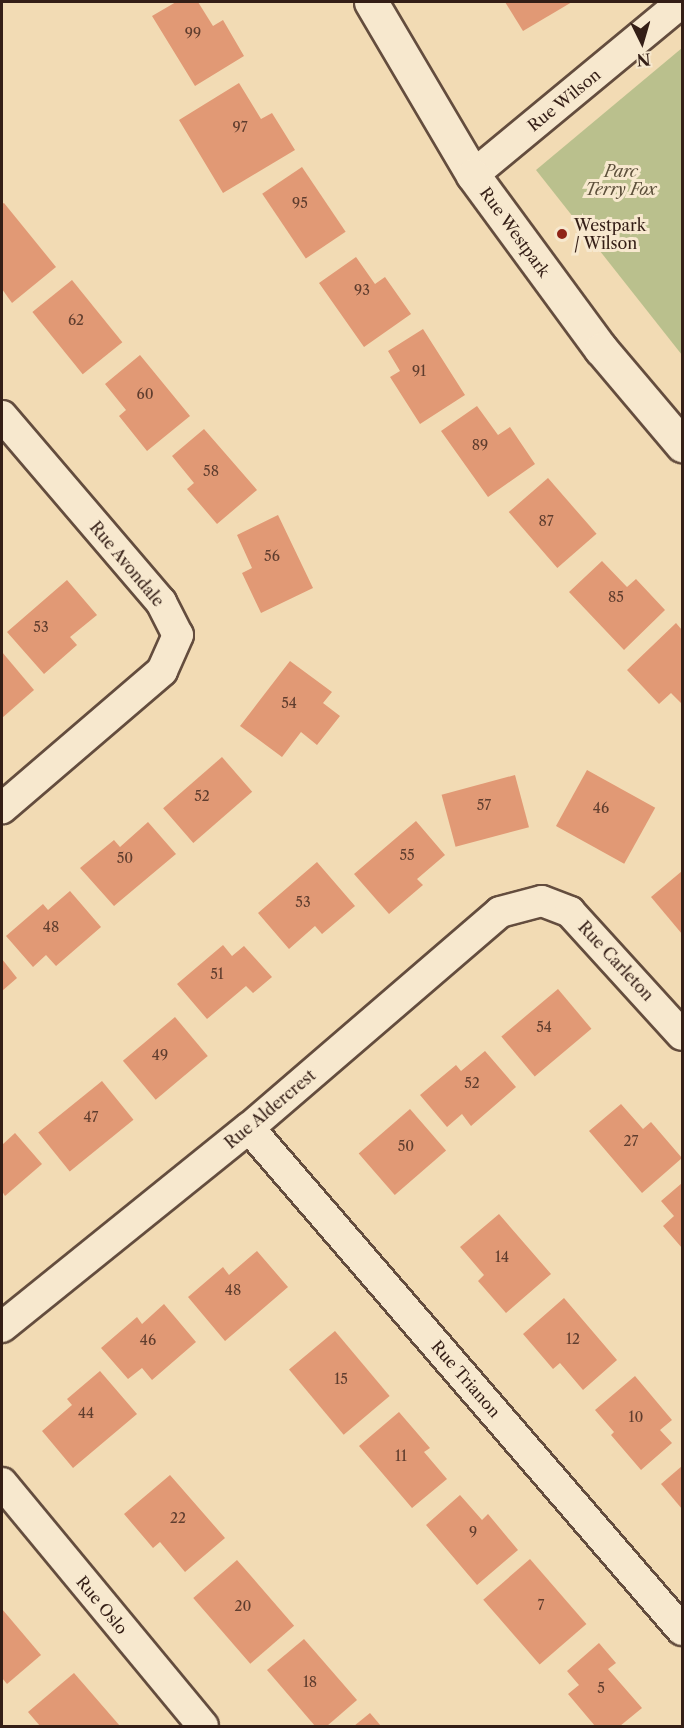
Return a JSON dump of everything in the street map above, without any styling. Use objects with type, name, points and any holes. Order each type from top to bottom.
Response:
[{"type":"street","name":"Rue Westpark","points":[[371,2],[473,174],[601,349],[682,445]]},
{"type":"street","name":"Rue Wilson","points":[[473,174],[682,2]]},
{"type":"street","name":"Rue Avondale","points":[[2,416],[161,602],[178,635],[162,672],[2,808]]},
{"type":"street","name":"Rue Carleton","points":[[542,900],[570,912],[682,1035]]},
{"type":"street","name":"Rue Aldercrest","points":[[2,1327],[249,1128],[500,912],[542,900]]},
{"type":"street","name":"Rue Trianon","points":[[249,1128],[682,1630]]},
{"type":"street","name":"Rue Oslo","points":[[2,1483],[203,1726]]},
{"type":"green space","name":"Parc Terry Fox","points":[[682,48],[682,355],[536,170]]},
{"type":"building","points":[[176,2],[198,2],[213,26],[223,20],[244,56],[195,86],[152,16]]},
{"type":"building","points":[[505,2],[572,2],[523,31]]},
{"type":"building","points":[[239,83],[261,119],[272,113],[295,150],[223,193],[179,120]]},
{"type":"building","points":[[302,167],[346,232],[306,259],[262,194]]},
{"type":"building","points":[[4,203],[56,267],[12,303],[2,289],[2,204]]},
{"type":"building","points":[[356,257],[375,284],[385,277],[411,314],[364,347],[319,283]]},
{"type":"building","points":[[72,280],[122,342],[83,374],[32,312]]},
{"type":"building","points":[[423,329],[465,395],[420,424],[390,377],[400,371],[388,351]]},
{"type":"building","points":[[140,355],[190,416],[147,451],[119,416],[126,410],[105,384]]},
{"type":"building","points":[[477,406],[498,435],[510,427],[535,464],[488,497],[441,431]]},
{"type":"building","points":[[204,429],[257,490],[217,524],[187,489],[194,483],[172,456]]},
{"type":"building","points":[[548,478],[597,534],[557,568],[509,512]]},
{"type":"building","points":[[278,515],[313,588],[261,613],[242,573],[252,568],[237,535]]},
{"type":"building","points":[[602,561],[627,587],[636,579],[665,610],[624,650],[569,592]]},
{"type":"building","points":[[67,580],[97,615],[70,637],[77,645],[44,674],[7,632]]},
{"type":"building","points":[[676,623],[682,630],[682,704],[671,693],[659,704],[627,670]]},
{"type":"building","points":[[2,652],[34,690],[2,718]]},
{"type":"building","points":[[290,661],[332,692],[323,703],[340,716],[317,745],[301,732],[282,757],[240,726]]},
{"type":"building","points":[[222,757],[252,792],[193,843],[163,808]]},
{"type":"building","points":[[587,770],[655,808],[624,864],[556,826]]},
{"type":"building","points":[[515,775],[529,827],[456,847],[442,795]]},
{"type":"building","points":[[416,821],[445,855],[417,879],[423,885],[389,914],[354,874]]},
{"type":"building","points":[[148,822],[176,854],[114,906],[80,868],[114,840],[120,847]]},
{"type":"building","points":[[317,862],[355,906],[322,934],[315,926],[289,949],[258,913]]},
{"type":"building","points":[[682,871],[682,934],[651,897]]},
{"type":"building","points":[[70,891],[101,927],[56,966],[46,955],[33,967],[6,936],[43,904],[48,910]]},
{"type":"building","points":[[223,945],[232,956],[244,946],[272,977],[253,993],[246,986],[207,1019],[177,984]]},
{"type":"building","points":[[2,959],[17,978],[2,991]]},
{"type":"building","points":[[558,989],[591,1029],[535,1076],[501,1037]]},
{"type":"building","points":[[175,1017],[208,1056],[156,1100],[123,1061]]},
{"type":"building","points":[[485,1051],[516,1087],[471,1126],[462,1114],[447,1127],[420,1095],[456,1065],[461,1071]]},
{"type":"building","points":[[102,1081],[133,1120],[70,1171],[38,1133]]},
{"type":"building","points":[[621,1104],[643,1129],[651,1122],[682,1158],[642,1193],[589,1131]]},
{"type":"building","points":[[410,1109],[446,1151],[395,1195],[359,1154]]},
{"type":"building","points":[[15,1133],[42,1164],[5,1196],[2,1191],[2,1145]]},
{"type":"building","points":[[682,1183],[682,1248],[663,1226],[674,1216],[661,1201]]},
{"type":"building","points":[[499,1214],[551,1274],[506,1313],[478,1281],[484,1275],[460,1247]]},
{"type":"building","points":[[257,1251],[288,1287],[225,1341],[188,1297],[223,1267],[229,1275]]},
{"type":"building","points":[[564,1298],[617,1360],[583,1390],[560,1363],[553,1369],[523,1334]]},
{"type":"building","points":[[164,1304],[196,1342],[152,1380],[142,1368],[128,1379],[101,1348],[137,1317],[142,1324]]},
{"type":"building","points":[[335,1331],[390,1396],[344,1435],[289,1370]]},
{"type":"building","points":[[100,1371],[137,1414],[73,1468],[42,1431],[72,1405],[67,1399]]},
{"type":"building","points":[[635,1376],[672,1420],[660,1430],[672,1443],[641,1470],[611,1435],[614,1432],[595,1410]]},
{"type":"building","points":[[399,1412],[430,1448],[424,1452],[447,1479],[412,1508],[359,1446]]},
{"type":"building","points":[[682,1466],[682,1509],[661,1484]]},
{"type":"building","points":[[170,1475],[225,1538],[185,1572],[160,1542],[153,1548],[124,1514]]},
{"type":"building","points":[[460,1495],[482,1520],[488,1514],[518,1550],[477,1585],[426,1525]]},
{"type":"building","points":[[530,1559],[586,1624],[540,1665],[483,1600]]},
{"type":"building","points":[[237,1560],[294,1626],[250,1664],[193,1598]]},
{"type":"building","points":[[2,1609],[41,1655],[7,1684],[2,1678]]},
{"type":"building","points":[[304,1639],[357,1700],[327,1726],[315,1726],[267,1670]]},
{"type":"building","points":[[599,1643],[616,1663],[608,1669],[642,1708],[620,1726],[595,1726],[568,1694],[579,1685],[567,1671]]},
{"type":"building","points":[[74,1673],[120,1726],[40,1726],[28,1712]]},
{"type":"building","points":[[370,1713],[381,1726],[354,1726]]},
{"type":"place","name":"Westpark / Wilson","points":[[562,234]]}]
